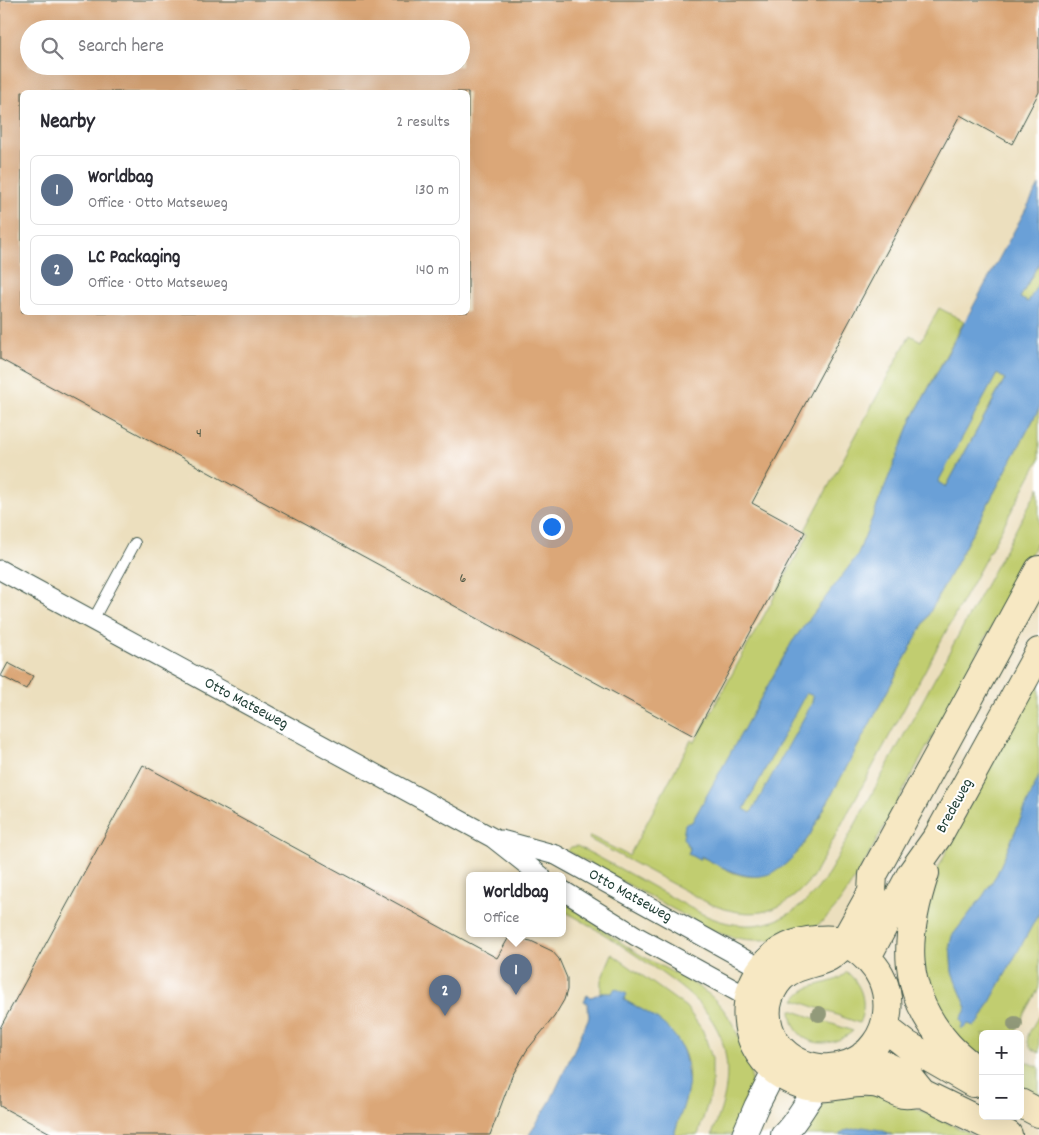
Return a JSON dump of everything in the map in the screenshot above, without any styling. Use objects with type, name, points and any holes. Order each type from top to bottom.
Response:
[{"type":"main road","points":[[758,1003],[768,1001],[774,987],[784,975],[800,965],[830,957],[837,953],[834,941],[859,885],[873,875],[1039,570]]},
{"type":"main road","name":"Bredeweg","points":[[867,957],[911,874],[938,836],[1039,652]]},
{"type":"main road","points":[[938,836],[925,871],[913,913],[909,946],[913,979],[924,1010],[932,1024],[949,1046],[979,1072]]},
{"type":"main road","points":[[800,1077],[820,1068],[837,1067],[855,1061],[864,1055],[876,1043],[887,1017],[886,990],[876,967],[867,957],[834,941],[805,941],[787,948],[771,959],[762,969],[756,978],[758,1003],[747,1022],[751,1038],[758,1052],[800,1077],[874,1083],[904,1094],[922,1093]]},
{"type":"main road","points":[[884,1027],[907,1045],[979,1087]]},
{"type":"main road","points":[[864,1055],[909,1077],[922,1093],[1008,1135]]},
{"type":"main road","points":[[1024,1104],[1039,1113]]},
{"type":"street","name":"Otto Matseweg","points":[[0,570],[493,838],[536,872]]},
{"type":"street","name":"Otto Matseweg","points":[[493,838],[556,855],[762,969]]},
{"type":"street","name":"Otto Matseweg","points":[[566,892],[636,936],[758,1003]]},
{"type":"street","points":[[744,1135],[756,1107],[800,1077]]},
{"type":"street","points":[[778,1135],[778,1120],[800,1077]]},
{"type":"street","points":[[782,1135],[792,1126],[804,1106],[800,1077]]},
{"type":"lane","points":[[93,620],[135,543]]},
{"type":"green space","points":[[1039,263],[1039,282],[1028,303],[1020,298]]},
{"type":"green space","points":[[939,308],[964,321],[912,419],[857,556],[792,642],[692,822],[689,824],[686,844],[690,849],[688,854],[706,859],[734,873],[758,876],[769,874],[778,869],[795,854],[810,835],[1039,409],[1039,460],[814,875],[791,899],[767,911],[754,913],[740,912],[708,903],[589,839],[590,836],[629,856],[691,740],[695,742],[809,533],[805,530],[910,335],[921,341]]},
{"type":"green space","points":[[997,374],[1005,378],[946,487],[937,482]]},
{"type":"green space","points":[[1039,487],[1039,539],[865,862],[841,900],[823,921],[792,936],[767,940],[732,937],[716,932],[567,851],[571,847],[577,846],[694,910],[719,921],[745,925],[761,924],[789,914],[801,905],[822,883],[831,869]]},
{"type":"green space","points":[[1039,677],[1039,776],[997,874],[983,896],[952,936],[950,945],[952,972],[967,1008],[963,1016],[968,1024],[979,1022],[1039,913],[1039,988],[1016,1030],[979,1030],[979,1058],[960,1041],[932,1001],[921,955],[928,903],[939,875],[936,873],[964,815]]},
{"type":"green space","points":[[806,692],[813,696],[812,703],[752,814],[744,809]]},
{"type":"green space","points":[[566,903],[634,951],[703,990],[714,998],[722,1008],[743,1046],[751,1072],[751,1083],[746,1107],[734,1135],[712,1135],[725,1093],[727,1065],[724,1046],[708,1014],[696,1001],[667,977],[566,912]]},
{"type":"green space","points":[[612,954],[686,1007],[703,1031],[712,1058],[712,1089],[698,1135],[674,1135],[688,1086],[688,1070],[680,1044],[661,1023],[624,1000],[626,994],[601,993],[601,980]]},
{"type":"green space","points":[[847,972],[860,989],[862,995],[863,1009],[859,1023],[795,1000],[806,989],[834,980]]},
{"type":"green space","points":[[791,1010],[853,1031],[833,1042],[813,1042],[805,1038],[798,1031],[793,1022]]},
{"type":"green space","points":[[1039,1015],[1039,1053],[1029,1045],[1028,1036]]},
{"type":"green space","points":[[1024,1061],[1039,1067],[1039,1099],[1024,1091]]},
{"type":"green space","points":[[882,1094],[973,1135],[892,1135],[881,1130],[844,1131],[839,1135],[796,1135],[812,1112],[830,1100],[855,1095]]},
{"type":"water","points":[[1039,185],[1039,263],[1020,298],[1028,302],[1039,282],[1039,409],[810,835],[785,864],[774,872],[762,876],[749,876],[735,872],[701,856],[699,860],[688,854],[690,849],[683,838],[685,824],[692,822],[792,642],[857,556],[912,419]],"holes":[[[997,374],[1005,379],[946,487],[938,482]],[[806,693],[813,696],[812,703],[751,813],[744,809]]]},
{"type":"water","points":[[1039,776],[1039,913],[979,1022],[974,1026],[968,1024],[963,1029],[961,1028],[963,1023],[960,1020],[967,1008],[952,972],[950,945],[952,936],[983,896],[997,874]]},
{"type":"water","points":[[615,988],[627,994],[624,1000],[657,1019],[681,1046],[685,1057],[688,1085],[686,1099],[674,1135],[529,1135],[551,1100],[589,1017],[587,1003],[584,1001],[587,995],[591,997],[601,993],[612,993]]},
{"type":"water","points":[[863,1127],[881,1130],[892,1135],[839,1135],[844,1131]]},
{"type":"building","points":[[0,0],[1039,0],[1039,92],[1012,144],[960,115],[752,503],[805,532],[694,736],[0,359]]},
{"type":"building","points":[[8,663],[33,676],[26,689],[1,676]]},
{"type":"building","points":[[143,765],[497,958],[509,937],[531,941],[552,951],[559,959],[567,978],[567,990],[564,1000],[554,1017],[527,1050],[512,1076],[490,1135],[54,1135],[0,1106],[0,1028]]},
{"type":"place","name":"Worldbag","points":[[516,995]]},
{"type":"place","name":"LC Packaging","points":[[445,1016]]}]
